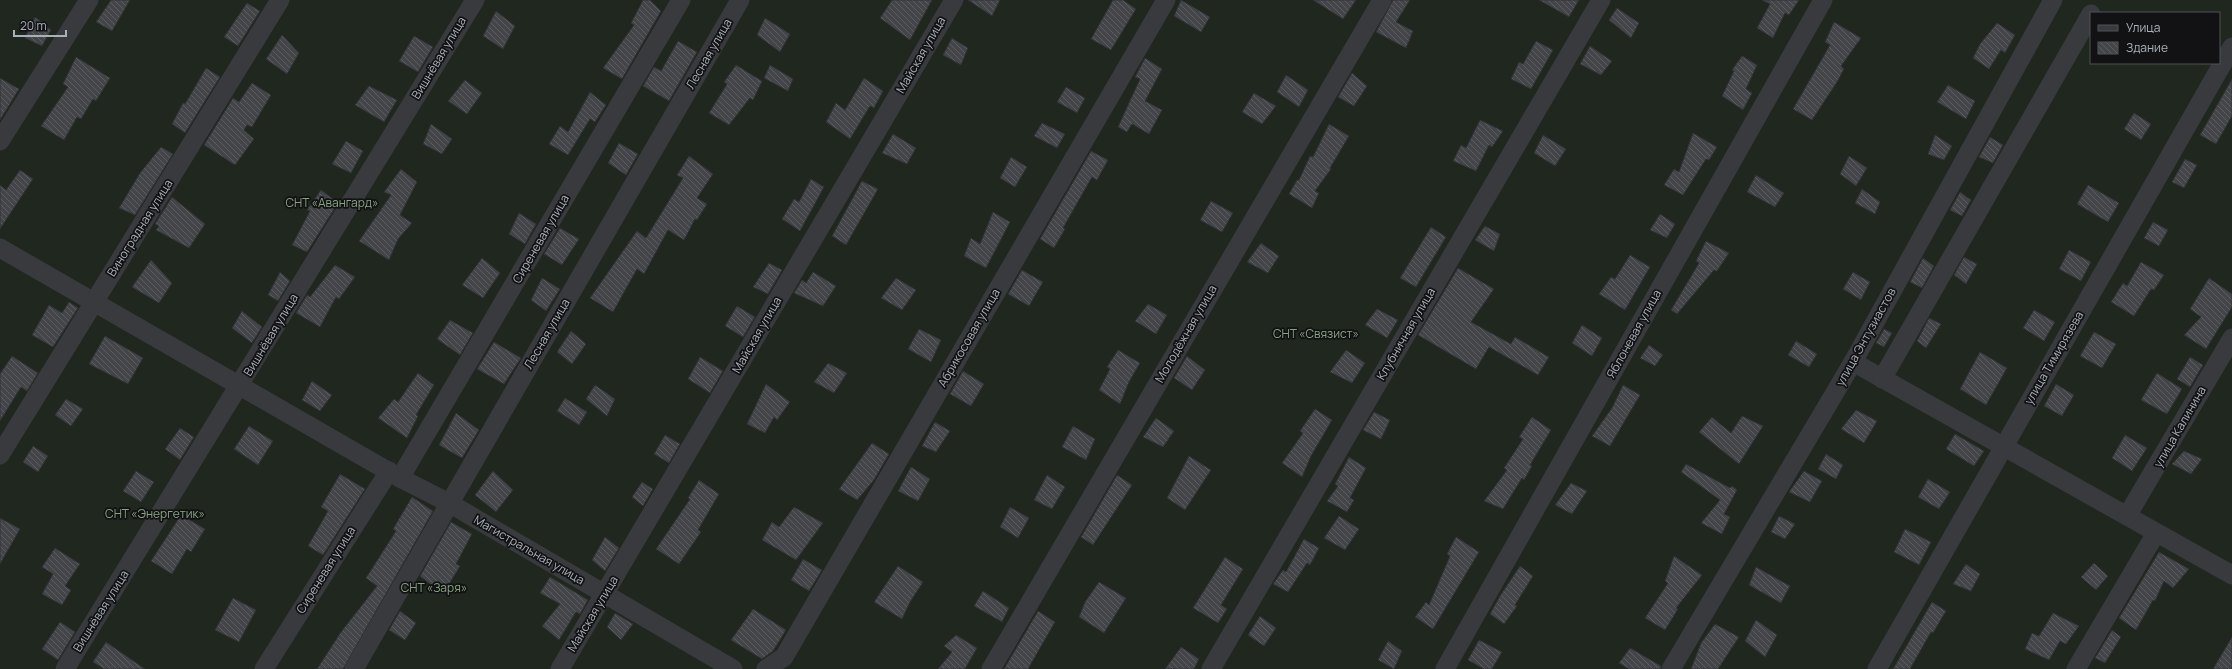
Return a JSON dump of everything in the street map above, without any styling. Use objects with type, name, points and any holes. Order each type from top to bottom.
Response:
[{"type":"street","points":[[0,141],[89,0]]},
{"type":"street","name":"Виноградная улица","points":[[0,455],[280,0]]},
{"type":"street","name":"Вишнёвая улица","points":[[65,669],[241,385],[475,0]]},
{"type":"street","name":"Сиреневая улица","points":[[264,669],[394,474],[681,0]]},
{"type":"street","name":"Лесная улица","points":[[354,669],[740,0]]},
{"type":"street","name":"Майская улица","points":[[560,669],[954,0]]},
{"type":"street","name":"Абрикосовая улица","points":[[766,669],[784,657],[1166,0]]},
{"type":"street","name":"Молодёжная улица","points":[[991,669],[1382,0]]},
{"type":"street","name":"Клубничная улица","points":[[1211,669],[1601,0]]},
{"type":"street","name":"Яблоневая улица","points":[[1445,669],[1823,0]]},
{"type":"street","name":"улица Энтузиастов","points":[[1671,669],[1853,362],[2053,0]]},
{"type":"street","points":[[2092,12],[2099,0]]},
{"type":"street","points":[[1882,379],[2090,15]]},
{"type":"street","name":"улица Тимирязева","points":[[1877,669],[2232,47]]},
{"type":"street","name":"Магистральная улица","points":[[0,248],[394,474],[449,503],[733,669]]},
{"type":"street","name":"улица Калинина","points":[[2127,516],[2232,338]]},
{"type":"street","points":[[1853,362],[2232,575]]},
{"type":"street","points":[[2076,669],[2156,532]]},
{"type":"green space","name":"СНТ «Связист»","points":[[0,0],[2232,0],[2232,669],[0,669]]},
{"type":"building","points":[[111,0],[130,0],[112,31],[96,22]]},
{"type":"building","points":[[643,0],[650,0],[661,11],[622,79],[603,68],[634,25],[631,23]]},
{"type":"building","points":[[892,0],[932,0],[910,40],[880,18]]},
{"type":"building","points":[[968,0],[1000,0],[992,16]]},
{"type":"building","points":[[1113,0],[1123,0],[1136,9],[1111,50],[1091,39]]},
{"type":"building","points":[[1181,0],[1210,17],[1201,32],[1174,16]]},
{"type":"building","points":[[1313,0],[1356,0],[1343,19]]},
{"type":"building","points":[[1393,0],[1410,0],[1396,22],[1413,31],[1406,48],[1376,32]]},
{"type":"building","points":[[1539,0],[1579,0],[1569,17]]},
{"type":"building","points":[[1762,0],[1799,0],[1789,15],[1785,13],[1773,38],[1757,28],[1770,4]]},
{"type":"building","points":[[247,3],[260,11],[238,46],[224,37]]},
{"type":"building","points":[[1617,8],[1639,23],[1631,38],[1609,20]]},
{"type":"building","points":[[496,11],[515,26],[503,49],[483,36]]},
{"type":"building","points":[[35,17],[51,30],[42,46],[25,38]]},
{"type":"building","points":[[765,18],[790,34],[780,52],[757,35]]},
{"type":"building","points":[[1834,22],[1861,38],[1841,66],[1844,69],[1812,120],[1793,109],[1830,45],[1825,42]]},
{"type":"building","points":[[1997,23],[2015,35],[2005,53],[2001,50],[1989,69],[1973,58],[1980,44]]},
{"type":"building","points":[[282,35],[299,53],[287,74],[266,59]]},
{"type":"building","points":[[414,36],[433,47],[418,72],[399,61]]},
{"type":"building","points":[[952,38],[968,48],[961,65],[943,55]]},
{"type":"building","points":[[678,41],[697,52],[669,101],[643,86],[654,67],[661,71]]},
{"type":"building","points":[[1536,41],[1553,50],[1531,89],[1511,79],[1519,62],[1523,64]]},
{"type":"building","points":[[1590,46],[1612,61],[1601,75],[1580,64]]},
{"type":"building","points":[[1742,56],[1757,65],[1746,89],[1752,93],[1743,110],[1722,96],[1734,71],[1732,70]]},
{"type":"building","points":[[76,57],[110,78],[96,101],[93,99],[81,119],[77,117],[64,140],[41,126],[68,87],[63,84]]},
{"type":"building","points":[[1145,58],[1162,69],[1145,101],[1162,110],[1149,134],[1132,124],[1127,132],[1118,127],[1140,79],[1135,77]]},
{"type":"building","points":[[736,65],[762,81],[753,100],[750,98],[729,125],[709,113],[727,84],[724,82]]},
{"type":"building","points":[[770,65],[793,79],[788,91],[764,78]]},
{"type":"building","points":[[206,68],[220,77],[185,133],[172,124],[183,103],[185,104]]},
{"type":"building","points":[[1352,73],[1367,86],[1354,106],[1338,97]]},
{"type":"building","points":[[1286,75],[1308,90],[1299,107],[1277,92]]},
{"type":"building","points":[[0,78],[19,89],[0,120]]},
{"type":"building","points":[[864,78],[883,91],[874,108],[870,106],[850,139],[826,122],[836,103],[845,110]]},
{"type":"building","points":[[2232,79],[2232,116],[2216,144],[2200,135]]},
{"type":"building","points":[[465,80],[482,93],[467,114],[448,101]]},
{"type":"building","points":[[252,83],[271,95],[252,127],[247,125],[244,130],[254,139],[235,165],[204,145],[233,98],[239,102]]},
{"type":"building","points":[[1948,85],[1975,101],[1966,119],[1937,102]]},
{"type":"building","points":[[369,86],[397,100],[384,122],[355,105]]},
{"type":"building","points":[[1066,87],[1085,98],[1077,113],[1057,102]]},
{"type":"building","points":[[590,92],[606,105],[595,122],[590,119],[568,155],[549,144],[560,126],[568,132]]},
{"type":"building","points":[[1254,93],[1276,106],[1262,124],[1242,112]]},
{"type":"building","points":[[2134,113],[2151,124],[2141,140],[2124,129]]},
{"type":"building","points":[[1480,120],[1503,131],[1492,147],[1489,145],[1476,171],[1453,161],[1461,145],[1466,148]]},
{"type":"building","points":[[1042,123],[1065,134],[1057,148],[1034,136]]},
{"type":"building","points":[[431,124],[452,139],[442,154],[423,144]]},
{"type":"building","points":[[1329,124],[1349,136],[1330,168],[1331,169],[1315,191],[1319,193],[1312,208],[1289,194],[1297,180],[1299,180],[1310,156],[1313,157]]},
{"type":"building","points":[[1693,133],[1717,147],[1709,160],[1706,159],[1683,195],[1664,185],[1674,169],[1679,172]]},
{"type":"building","points":[[893,134],[916,148],[907,164],[882,153]]},
{"type":"building","points":[[1543,135],[1566,149],[1555,166],[1534,153]]},
{"type":"building","points":[[1935,135],[1952,146],[1944,160],[1928,154]]},
{"type":"building","points":[[1990,137],[2003,145],[1993,163],[1979,157]]},
{"type":"building","points":[[346,141],[363,151],[351,173],[332,164]]},
{"type":"building","points":[[619,143],[638,154],[626,175],[608,163]]},
{"type":"building","points":[[161,147],[173,154],[135,215],[119,208],[140,173]]},
{"type":"building","points":[[1091,151],[1108,160],[1097,180],[1092,177],[1063,228],[1065,229],[1054,248],[1040,239]]},
{"type":"building","points":[[689,156],[713,174],[697,198],[707,204],[697,220],[695,219],[684,240],[668,230],[644,274],[637,269],[613,312],[590,298],[637,231],[646,238],[683,178],[677,175]]},
{"type":"building","points":[[1849,156],[1867,168],[1856,186],[1840,174]]},
{"type":"building","points":[[1011,157],[1027,167],[1015,187],[1000,178]]},
{"type":"building","points":[[2185,159],[2197,165],[2184,188],[2172,182]]},
{"type":"building","points":[[401,169],[417,182],[400,215],[412,223],[398,239],[389,260],[359,241],[391,195],[384,192]]},
{"type":"building","points":[[20,170],[33,179],[0,229],[0,185],[6,190]]},
{"type":"building","points":[[1756,175],[1784,193],[1775,207],[1747,192]]},
{"type":"building","points":[[811,179],[824,187],[800,231],[782,219],[794,199],[799,202]]},
{"type":"building","points":[[862,181],[878,189],[846,245],[832,236]]},
{"type":"building","points":[[2088,185],[2119,203],[2108,222],[2077,204]]},
{"type":"building","points":[[1862,189],[1880,202],[1875,214],[1855,203]]},
{"type":"building","points":[[321,190],[338,203],[307,252],[292,245],[310,211],[307,210]]},
{"type":"building","points":[[1960,192],[1971,200],[1962,216],[1950,210]]},
{"type":"building","points":[[172,197],[205,224],[189,248],[156,230],[159,226],[155,224]]},
{"type":"building","points":[[1211,201],[1233,213],[1222,232],[1200,220]]},
{"type":"building","points":[[993,212],[1010,222],[986,268],[964,256],[971,238],[980,244]]},
{"type":"building","points":[[519,213],[536,224],[525,244],[509,234]]},
{"type":"building","points":[[1660,214],[1675,224],[1667,238],[1650,230]]},
{"type":"building","points":[[2153,222],[2168,230],[2159,246],[2144,238]]},
{"type":"building","points":[[1485,226],[1500,234],[1494,251],[1475,240]]},
{"type":"building","points":[[1431,227],[1446,237],[1416,287],[1400,278]]},
{"type":"building","points":[[560,228],[579,239],[562,265],[544,254]]},
{"type":"building","points":[[1706,241],[1729,253],[1717,271],[1714,270],[1677,314],[1671,310],[1699,263],[1696,261]]},
{"type":"building","points":[[1261,243],[1279,256],[1268,273],[1247,262]]},
{"type":"building","points":[[2069,250],[2091,262],[2081,281],[2059,269]]},
{"type":"building","points":[[1630,255],[1650,267],[1625,310],[1599,294],[1611,277],[1615,279]]},
{"type":"building","points":[[1964,257],[1977,264],[1966,284],[1954,275]]},
{"type":"building","points":[[482,258],[500,273],[483,298],[462,285]]},
{"type":"building","points":[[1923,258],[1934,266],[1922,288],[1910,282]]},
{"type":"building","points":[[151,260],[172,283],[159,303],[132,287]]},
{"type":"building","points":[[2141,262],[2164,275],[2154,290],[2151,289],[2134,316],[2111,302],[2123,283],[2127,286]]},
{"type":"building","points":[[769,263],[782,270],[768,294],[753,287]]},
{"type":"building","points":[[335,265],[355,277],[339,299],[336,297],[320,327],[296,313],[307,295],[310,297]]},
{"type":"building","points":[[1458,268],[1494,289],[1471,322],[1511,344],[1515,337],[1549,357],[1538,375],[1489,347],[1476,369],[1418,335]]},
{"type":"building","points":[[1022,270],[1043,282],[1029,306],[1008,294]]},
{"type":"building","points":[[280,272],[290,281],[278,301],[268,295]]},
{"type":"building","points":[[813,272],[836,286],[823,306],[794,293],[802,280],[806,283]]},
{"type":"building","points":[[1853,272],[1870,282],[1861,300],[1843,289]]},
{"type":"building","points":[[542,278],[560,289],[546,311],[531,300]]},
{"type":"building","points":[[896,278],[916,290],[902,310],[881,298]]},
{"type":"building","points":[[2209,278],[2232,294],[2232,307],[2206,349],[2184,335],[2201,317],[2190,309]]},
{"type":"building","points":[[69,302],[78,308],[53,347],[32,335],[49,305],[62,313]]},
{"type":"building","points":[[1148,304],[1167,315],[1156,334],[1135,321]]},
{"type":"building","points":[[737,306],[755,317],[743,337],[725,326]]},
{"type":"building","points":[[1377,309],[1398,320],[1387,338],[1365,325]]},
{"type":"building","points":[[2034,310],[2055,322],[2044,341],[2023,328]]},
{"type":"building","points":[[242,311],[262,327],[252,343],[232,328]]},
{"type":"building","points":[[1929,318],[1941,324],[1926,348],[1917,341]]},
{"type":"building","points":[[450,320],[473,333],[460,355],[437,339]]},
{"type":"building","points":[[1582,325],[1602,338],[1592,356],[1572,343]]},
{"type":"building","points":[[919,329],[941,340],[931,362],[908,349]]},
{"type":"building","points":[[1884,329],[1892,333],[1884,347],[1876,343]]},
{"type":"building","points":[[571,331],[586,344],[572,364],[557,352]]},
{"type":"building","points":[[2094,332],[2116,344],[2102,368],[2080,356]]},
{"type":"building","points":[[105,336],[143,358],[128,384],[89,364]]},
{"type":"building","points":[[1796,341],[1817,354],[1809,367],[1788,355]]},
{"type":"building","points":[[494,342],[521,358],[504,384],[477,369]]},
{"type":"building","points":[[1649,345],[1663,355],[1655,366],[1640,358]]},
{"type":"building","points":[[1118,350],[1140,363],[1129,382],[1120,404],[1099,390],[1110,369],[1107,367]]},
{"type":"building","points":[[1346,350],[1365,363],[1352,383],[1330,372]]},
{"type":"building","points":[[1980,352],[2007,368],[1986,405],[1960,389]]},
{"type":"building","points":[[12,356],[38,373],[27,391],[21,387],[0,421],[0,374]]},
{"type":"building","points":[[1187,356],[1205,370],[1192,390],[1174,378]]},
{"type":"building","points":[[700,357],[723,371],[710,393],[688,379]]},
{"type":"building","points":[[2190,357],[2203,365],[2190,387],[2177,379]]},
{"type":"building","points":[[828,363],[847,373],[834,393],[814,382]]},
{"type":"building","points":[[963,371],[984,384],[971,406],[950,394]]},
{"type":"building","points":[[418,373],[434,385],[416,415],[418,416],[407,438],[378,418],[394,399],[398,402]]},
{"type":"building","points":[[2157,373],[2182,389],[2167,414],[2141,400]]},
{"type":"building","points":[[312,381],[332,395],[320,411],[302,400]]},
{"type":"building","points":[[766,384],[790,402],[777,420],[774,417],[765,433],[747,424]]},
{"type":"building","points":[[2056,384],[2074,395],[2062,416],[2044,406]]},
{"type":"building","points":[[595,385],[615,399],[607,416],[586,399]]},
{"type":"building","points":[[1623,385],[1640,395],[1610,446],[1592,436],[1612,408]]},
{"type":"building","points":[[565,398],[587,412],[579,425],[557,411]]},
{"type":"building","points":[[66,399],[83,409],[71,426],[55,415]]},
{"type":"building","points":[[1315,409],[1332,420],[1311,456],[1302,477],[1282,463],[1303,433],[1300,431]]},
{"type":"building","points":[[1856,410],[1877,421],[1864,443],[1841,429]]},
{"type":"building","points":[[1374,412],[1390,420],[1381,439],[1363,430]]},
{"type":"building","points":[[456,413],[479,430],[462,458],[439,445]]},
{"type":"building","points":[[1742,416],[1763,426],[1739,464],[1699,432],[1712,417],[1731,433]]},
{"type":"building","points":[[1532,417],[1551,430],[1530,465],[1532,466],[1524,480],[1522,478],[1503,509],[1484,501],[1507,470],[1504,468],[1523,439],[1519,437]]},
{"type":"building","points":[[1156,418],[1174,431],[1163,447],[1143,437]]},
{"type":"building","points":[[935,422],[950,431],[936,452],[922,446]]},
{"type":"building","points":[[249,426],[273,441],[258,465],[234,449]]},
{"type":"building","points":[[1073,426],[1095,439],[1086,460],[1062,447]]},
{"type":"building","points":[[180,428],[194,437],[180,460],[165,449]]},
{"type":"building","points":[[1955,434],[1984,451],[1974,466],[1946,449]]},
{"type":"building","points":[[665,435],[680,444],[669,463],[654,454]]},
{"type":"building","points":[[2125,435],[2147,448],[2132,471],[2112,458]]},
{"type":"building","points":[[872,443],[889,454],[874,480],[857,500],[839,489]]},
{"type":"building","points":[[33,446],[48,456],[38,472],[23,462]]},
{"type":"building","points":[[2184,451],[2202,459],[2191,474],[2172,464]]},
{"type":"building","points":[[1826,454],[1843,465],[1836,479],[1818,469]]},
{"type":"building","points":[[1189,456],[1211,470],[1185,510],[1167,498]]},
{"type":"building","points":[[1349,457],[1366,468],[1350,498],[1354,500],[1347,512],[1327,501],[1338,486],[1335,484]]},
{"type":"building","points":[[1686,464],[1730,488],[1732,486],[1737,490],[1724,514],[1730,517],[1722,534],[1701,523],[1720,500],[1681,472]]},
{"type":"building","points":[[911,467],[930,479],[918,501],[898,491]]},
{"type":"building","points":[[136,471],[154,482],[141,502],[123,491]]},
{"type":"building","points":[[493,471],[513,490],[496,512],[475,495]]},
{"type":"building","points":[[1804,471],[1822,481],[1810,502],[1789,492]]},
{"type":"building","points":[[340,474],[365,489],[323,555],[308,546],[328,511],[321,507]]},
{"type":"building","points":[[1047,475],[1065,487],[1052,509],[1034,500]]},
{"type":"building","points":[[1117,475],[1132,485],[1093,545],[1081,537]]},
{"type":"building","points":[[1928,479],[1950,492],[1939,509],[1918,497]]},
{"type":"building","points":[[699,480],[719,494],[698,530],[701,532],[679,564],[656,549],[690,499],[688,498]]},
{"type":"building","points":[[642,482],[653,489],[643,506],[632,497]]},
{"type":"building","points":[[1571,483],[1587,491],[1572,514],[1555,505]]},
{"type":"building","points":[[412,497],[433,511],[343,669],[317,669],[341,632],[377,586],[366,578],[396,531],[393,529]]},
{"type":"building","points":[[794,507],[823,523],[796,560],[762,540],[772,522],[779,527]]},
{"type":"building","points":[[1010,507],[1029,518],[1018,538],[1000,527]]},
{"type":"building","points":[[181,515],[205,529],[191,552],[187,549],[172,574],[151,561]]},
{"type":"building","points":[[1339,516],[1359,529],[1345,550],[1324,538]]},
{"type":"building","points":[[1779,516],[1795,524],[1785,539],[1771,532]]},
{"type":"building","points":[[0,518],[20,529],[0,564]]},
{"type":"building","points":[[451,522],[472,534],[456,564],[460,566],[443,594],[420,576]]},
{"type":"building","points":[[1905,529],[1931,542],[1919,565],[1894,552]]},
{"type":"building","points":[[605,537],[619,548],[605,571],[592,560]]},
{"type":"building","points":[[1456,537],[1479,552],[1433,629],[1415,617],[1426,602],[1429,605],[1450,556],[1447,554]]},
{"type":"building","points":[[1304,539],[1319,548],[1310,565],[1307,563],[1288,592],[1273,584],[1283,570],[1286,572]]},
{"type":"building","points":[[55,548],[80,564],[65,586],[71,590],[62,605],[42,594],[53,574],[42,567]]},
{"type":"building","points":[[2159,552],[2189,569],[2173,588],[2164,581],[2155,601],[2153,600],[2136,630],[2119,618]]},
{"type":"building","points":[[1674,556],[1702,575],[1676,608],[1678,609],[1665,630],[1645,618],[1668,583],[1665,581]]},
{"type":"building","points":[[1225,557],[1243,569],[1221,605],[1227,609],[1218,623],[1193,608]]},
{"type":"building","points":[[803,559],[822,570],[809,591],[791,580]]},
{"type":"building","points":[[2094,563],[2108,576],[2096,590],[2081,577]]},
{"type":"building","points":[[1966,564],[1980,574],[1971,591],[1953,584]]},
{"type":"building","points":[[898,566],[923,582],[910,602],[902,619],[874,602]]},
{"type":"building","points":[[1520,566],[1533,576],[1515,605],[1517,606],[1504,624],[1490,614]]},
{"type":"building","points":[[1756,567],[1790,586],[1781,603],[1749,585]]},
{"type":"building","points":[[550,577],[588,600],[580,614],[576,612],[559,640],[542,626],[560,604],[540,593]]},
{"type":"building","points":[[1099,582],[1126,598],[1104,633],[1079,617],[1085,602]]},
{"type":"building","points":[[983,591],[1009,608],[1002,622],[974,606]]},
{"type":"building","points":[[233,598],[256,610],[239,642],[215,630]]},
{"type":"building","points":[[1932,602],[1946,611],[1933,633],[1931,632],[1910,669],[1893,669]]},
{"type":"building","points":[[753,609],[786,630],[773,651],[762,659],[731,640]]},
{"type":"building","points":[[400,611],[416,623],[405,640],[389,630]]},
{"type":"building","points":[[1038,611],[1055,622],[1028,669],[1004,669]]},
{"type":"building","points":[[615,613],[633,624],[621,640],[607,627]]},
{"type":"building","points":[[2053,613],[2079,626],[2066,644],[2060,641],[2049,660],[2025,649],[2032,633],[2039,636]]},
{"type":"building","points":[[1260,616],[1276,628],[1264,646],[1248,635]]},
{"type":"building","points":[[1756,620],[1777,635],[1765,657],[1745,641]]},
{"type":"building","points":[[60,622],[75,632],[58,660],[42,649]]},
{"type":"building","points":[[1715,624],[1739,637],[1718,669],[1691,669],[1701,643]]},
{"type":"building","points":[[2112,630],[2121,637],[2105,663],[2095,658]]},
{"type":"building","points":[[956,635],[977,648],[965,669],[938,669],[952,652],[944,646]]},
{"type":"building","points":[[2232,637],[2232,669],[2213,669]]},
{"type":"building","points":[[1479,640],[1502,652],[1492,669],[1484,669],[1468,660]]},
{"type":"building","points":[[1388,641],[1402,651],[1394,669],[1378,660]]},
{"type":"building","points":[[106,642],[145,669],[104,669],[93,662]]},
{"type":"building","points":[[1181,647],[1199,659],[1194,669],[1165,669]]},
{"type":"building","points":[[1630,648],[1661,666],[1660,669],[1629,669],[1619,663]]},
{"type":"park label","name":"СНТ «Авангард»","points":[[332,203]]},
{"type":"park label","name":"СНТ «Энергетик»","points":[[155,514]]},
{"type":"park label","name":"СНТ «Заря»","points":[[434,588]]}]
